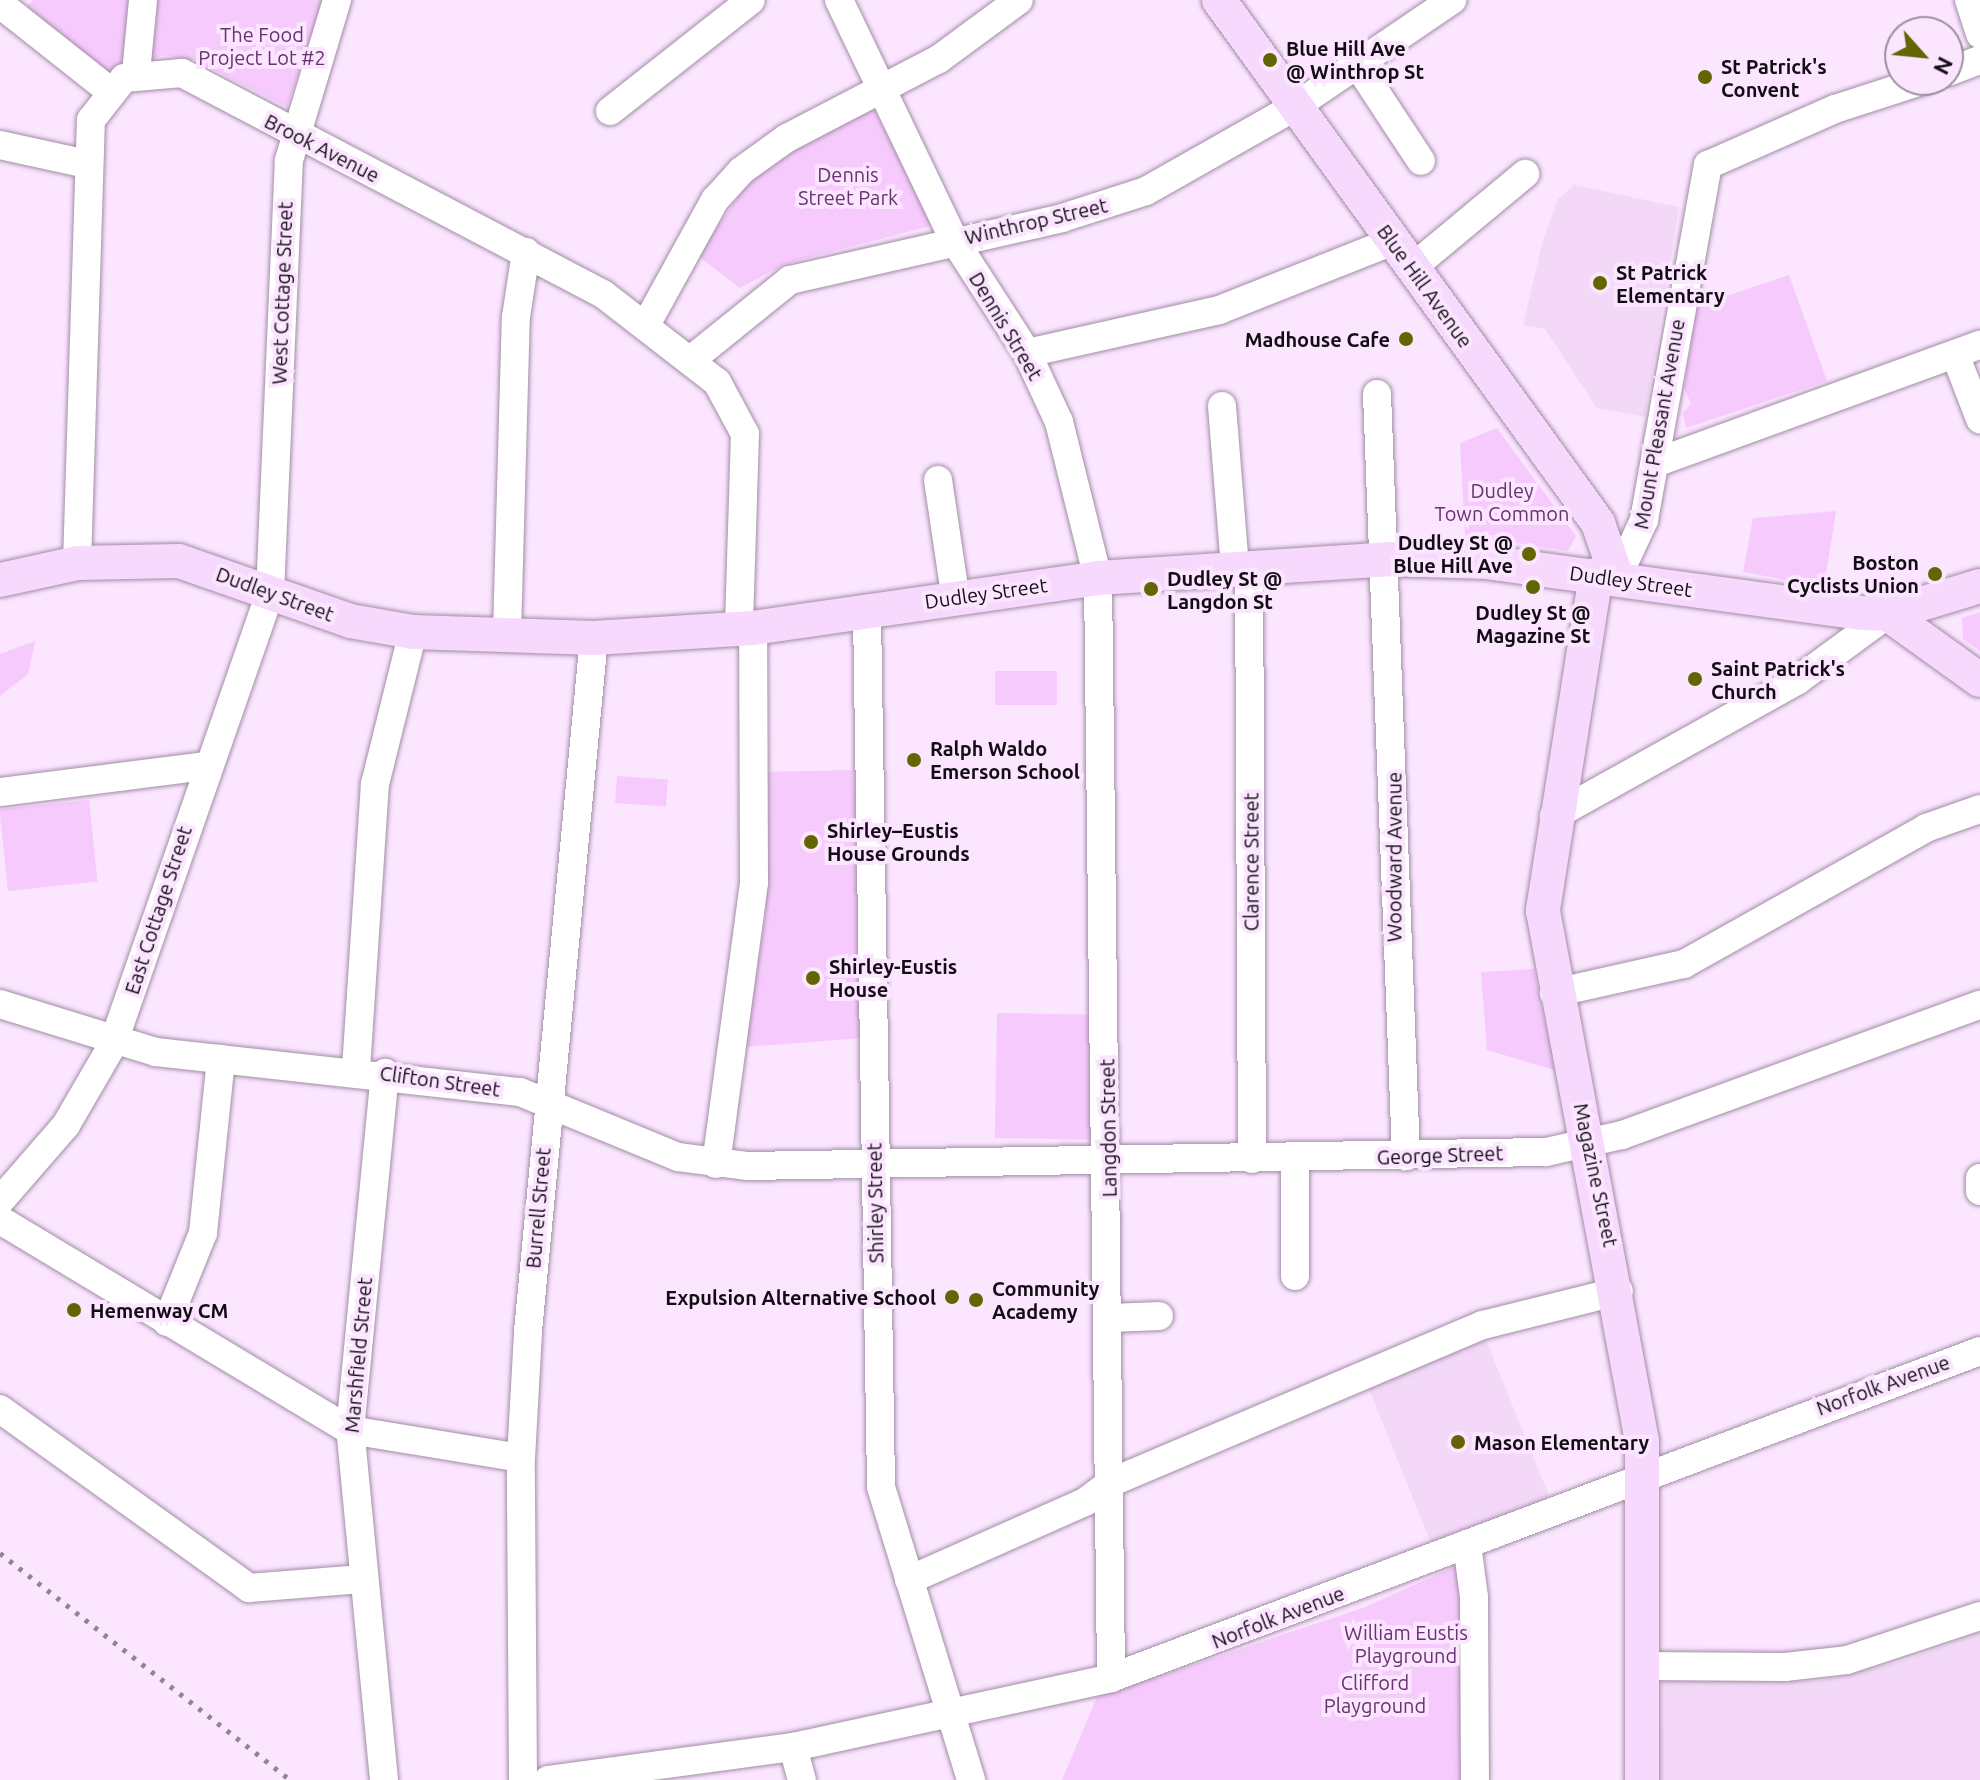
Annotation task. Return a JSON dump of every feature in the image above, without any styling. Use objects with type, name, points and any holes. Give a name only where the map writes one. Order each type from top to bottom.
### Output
[{"type":"main road","name":"Blue Hill Avenue","points":[[1219,0],[1598,523],[1606,577]]},
{"type":"main road","name":"Dudley Street","points":[[0,580],[77,563],[179,561],[350,621],[413,632],[594,638],[746,628],[867,613],[955,594],[1098,578],[1242,566],[1388,559],[1606,577],[1888,614],[1980,586]]},
{"type":"main road","name":"Magazine Street","points":[[1606,577],[1554,816],[1543,911],[1554,993],[1591,1145],[1619,1291],[1643,1476],[1642,1780]]},
{"type":"main road","points":[[1888,614],[1980,680]]},
{"type":"street","points":[[77,563],[87,164],[91,120],[109,90],[136,73],[143,0]]},
{"type":"street","name":"West Cottage Street","points":[[270,593],[283,217],[296,136],[337,0]]},
{"type":"street","points":[[610,111],[751,0]]},
{"type":"street","name":"Dennis Street","points":[[839,0],[954,240],[1027,353],[1078,477],[1098,578]]},
{"type":"street","points":[[647,323],[723,188],[787,138],[939,59],[1019,0]]},
{"type":"street","name":"Winthrop Street","points":[[692,359],[790,280],[1114,204],[1296,106],[1452,0]]},
{"type":"street","points":[[1969,0],[1980,34]]},
{"type":"street","points":[[0,4],[109,90]]},
{"type":"street","points":[[1357,64],[1421,161]]},
{"type":"street","name":"Brook Avenue","points":[[136,73],[182,73],[296,136],[526,252],[647,323],[692,359],[733,402],[745,434],[746,628],[754,882],[716,1164]]},
{"type":"street","name":"Mount Pleasant Avenue","points":[[1606,577],[1639,537],[1708,165],[1835,109],[1884,93]]},
{"type":"street","points":[[0,145],[87,164]]},
{"type":"street","points":[[1027,353],[1219,310],[1403,254],[1525,174]]},
{"type":"street","points":[[507,633],[516,317],[526,252]]},
{"type":"street","points":[[1655,463],[1967,349],[1980,419]]},
{"type":"street","name":"Woodward Avenue","points":[[1377,394],[1388,559],[1406,1156]]},
{"type":"street","name":"Clarence Street","points":[[1222,406],[1242,566],[1252,1159]]},
{"type":"street","points":[[938,480],[955,594]]},
{"type":"street","name":"Langdon Street","points":[[1098,578],[1112,1318],[1111,1678]]},
{"type":"street","name":"East Cottage Street","points":[[0,1201],[66,1125],[113,1044],[206,766],[270,593]]},
{"type":"street","name":"Shirley Street","points":[[867,613],[881,1487],[956,1717],[971,1780]]},
{"type":"street","points":[[1554,816],[1798,680],[1888,614]]},
{"type":"street","points":[[356,1069],[375,784],[413,632]]},
{"type":"street","name":"Burrell Street","points":[[523,1780],[521,1458],[547,1100],[594,638]]},
{"type":"street","points":[[0,792],[206,766]]},
{"type":"street","points":[[1554,993],[1684,964],[1926,828],[1980,809]]},
{"type":"street","name":"Clifton Street","points":[[0,1004],[113,1044],[221,1059],[356,1069],[547,1100],[678,1157],[716,1164],[875,1164]]},
{"type":"street","name":"George Street","points":[[875,1164],[1406,1156],[1591,1145],[1980,1005]]},
{"type":"street","points":[[167,1322],[203,1233],[221,1059]]},
{"type":"street","name":"Marshfield Street","points":[[384,1780],[362,1579],[350,1430],[385,1073]]},
{"type":"street","points":[[1295,1158],[1295,1276]]},
{"type":"street","points":[[0,1220],[350,1430],[521,1458]]},
{"type":"street","points":[[909,1580],[1085,1502],[1110,1483],[1483,1325],[1619,1291]]},
{"type":"street","points":[[1112,1318],[1159,1316]]},
{"type":"street","name":"Norfolk Avenue","points":[[548,1780],[595,1778],[793,1747],[956,1717],[1111,1678],[1980,1351]]},
{"type":"street","points":[[0,1409],[249,1588],[362,1579]]},
{"type":"street","points":[[1467,1544],[1474,1597],[1475,1780]]},
{"type":"street","points":[[1641,1666],[1785,1667],[1847,1660],[1980,1616]]},
{"type":"street","points":[[793,1747],[802,1780]]},
{"type":"shaded area","name":"St Patrick Elementary","points":[[1574,185],[1679,207],[1645,417],[1597,408],[1545,329],[1523,325],[1543,240],[1558,199]]},
{"type":"shaded area","name":"Mason Elementary","points":[[1486,1340],[1549,1497],[1432,1544],[1368,1388]]},
{"type":"shaded area","points":[[1980,1632],[1980,1780],[1661,1780],[1662,1678],[1818,1681],[1903,1661]]},
{"type":"green space","name":"The Food Project Lot #2","points":[[33,0],[323,0],[287,107],[197,61],[163,55],[104,75],[25,9]]},
{"type":"green space","name":"Dennis Street Park","points":[[872,106],[934,225],[785,264],[740,288],[698,256],[753,175]]},
{"type":"green space","points":[[1789,275],[1827,381],[1686,428],[1683,413],[1691,404],[1684,388],[1697,306]]},
{"type":"green space","name":"Dudley Town Common","points":[[1497,428],[1576,536],[1568,551],[1465,535],[1460,443]]},
{"type":"green space","points":[[1836,511],[1824,587],[1743,572],[1753,518]]},
{"type":"green space","points":[[1980,612],[1980,651],[1963,639],[1962,618]]},
{"type":"green space","points":[[35,641],[28,674],[0,696],[0,654]]},
{"type":"green space","points":[[995,671],[1057,671],[1057,705],[995,705]]},
{"type":"green space","name":"Shirley–Eustis House Grounds","points":[[854,770],[862,1038],[744,1047],[766,913],[765,772]]},
{"type":"green space","points":[[617,776],[668,780],[666,806],[615,803]]},
{"type":"green space","points":[[89,800],[98,882],[8,891],[0,809]]},
{"type":"green space","points":[[1534,969],[1555,1070],[1487,1050],[1481,972]]},
{"type":"green space","points":[[997,1013],[1094,1015],[1092,1140],[995,1138]]},
{"type":"green space","name":"Clifford Playground","points":[[1465,1562],[1461,1780],[1062,1780],[1097,1697],[1363,1608]]},
{"type":"railway","points":[[0,1553],[291,1780]]},
{"type":"place","name":"Blue Hill Ave @ Winthrop St","points":[[1270,60]]},
{"type":"place","name":"St Patrick's Convent","points":[[1705,77]]},
{"type":"place","name":"St Patrick Elementary","points":[[1600,283]]},
{"type":"place","name":"Madhouse Cafe","points":[[1406,339]]},
{"type":"place","name":"Dudley St @ Blue Hill Ave","points":[[1529,554]]},
{"type":"place","name":"Boston Cyclists Union","points":[[1935,574]]},
{"type":"place","name":"Dudley St @ Magazine St","points":[[1533,587]]},
{"type":"place","name":"Dudley St @ Langdon St","points":[[1151,589]]},
{"type":"place","name":"Saint Patrick's Church","points":[[1695,679]]},
{"type":"place","name":"Ralph Waldo Emerson School","points":[[914,760]]},
{"type":"place","name":"Shirley–Eustis House Grounds","points":[[811,842]]},
{"type":"place","name":"Shirley-Eustis House","points":[[813,978]]},
{"type":"place","name":"Expulsion Alternative School","points":[[952,1297]]},
{"type":"place","name":"Community Academy","points":[[976,1300]]},
{"type":"place","name":"Hemenway CM","points":[[74,1310]]},
{"type":"place","name":"Mason Elementary","points":[[1458,1442]]},
{"type":"park label","name":"William Eustis Playground","points":[[1406,1644]]}]
